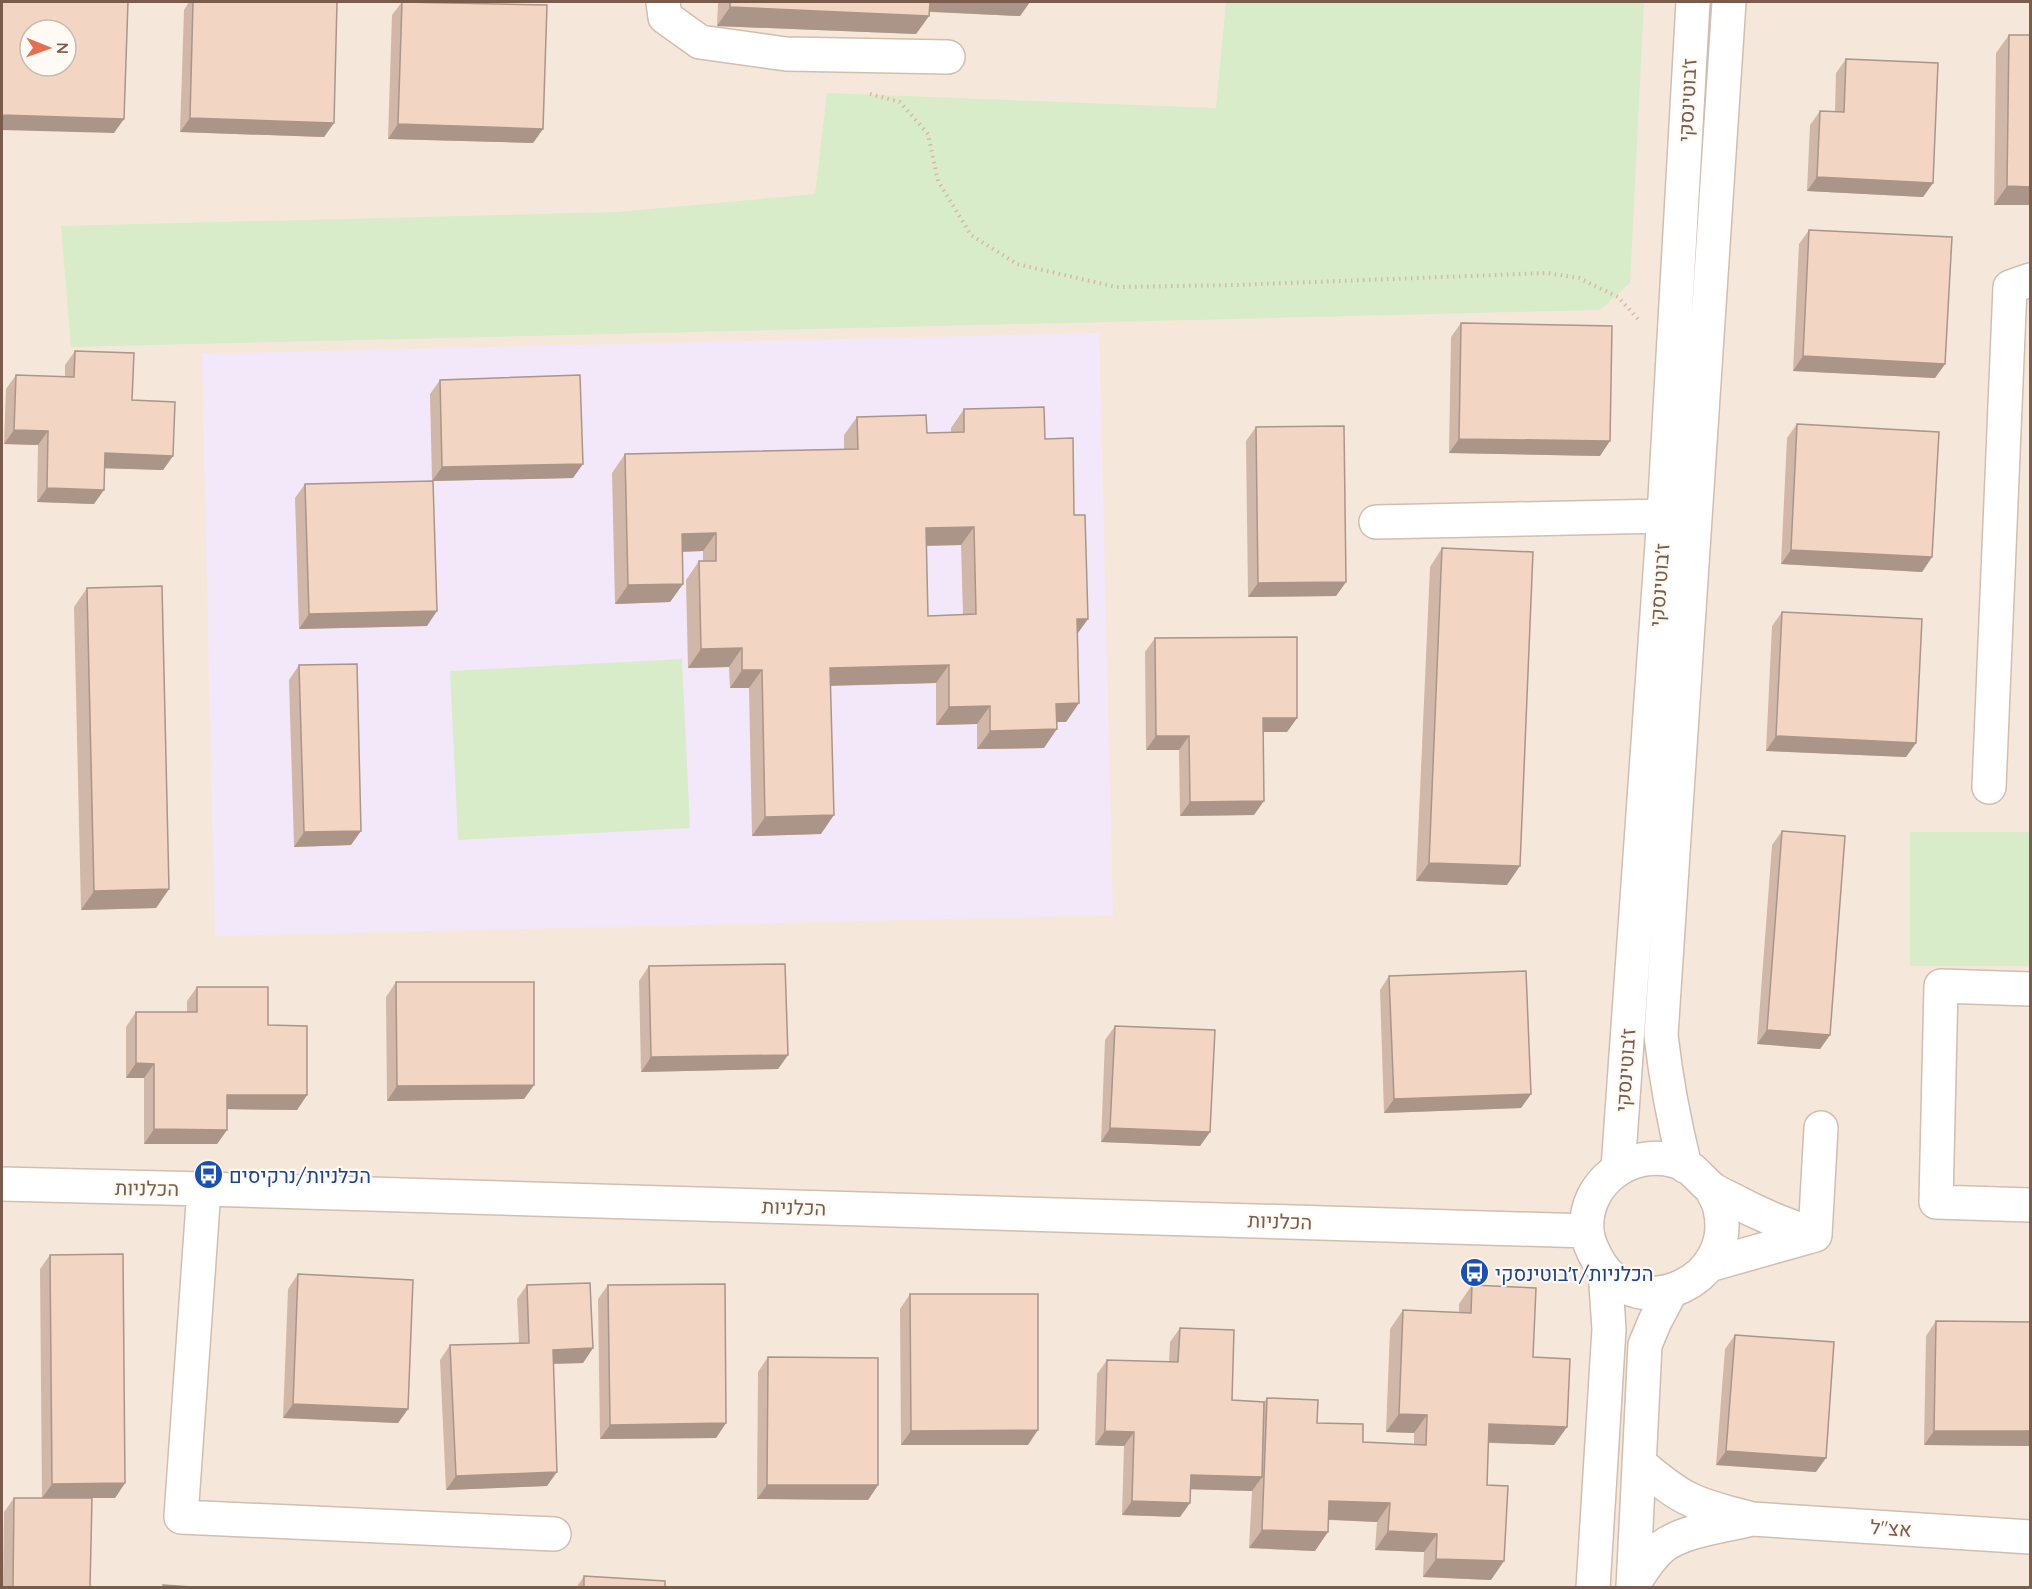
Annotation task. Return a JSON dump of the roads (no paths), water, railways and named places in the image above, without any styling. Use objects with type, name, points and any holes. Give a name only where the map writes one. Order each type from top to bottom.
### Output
[{"type":"street","points":[[663,2],[665,17],[700,42],[786,54],[948,57]]},
{"type":"street","name":"ז׳בוטינסקי","points":[[1618,1169],[1664,516],[1693,2]]},
{"type":"street","name":"ז׳בוטינסקי","points":[[1685,1166],[1665,1076],[1661,1035],[1729,2]]},
{"type":"street","points":[[1989,787],[2010,287],[2031,280]]},
{"type":"street","points":[[1376,522],[1664,516]]},
{"type":"street","points":[[2031,988],[1941,986],[1935,1202],[2031,1205]]},
{"type":"street","points":[[1815,1235],[1821,1128]]},
{"type":"street","points":[[1711,1188],[1720,1208],[1722,1231],[1717,1252],[1704,1271],[1687,1285],[1671,1291],[1644,1292],[1622,1285],[1605,1271],[1593,1252],[1587,1231],[1589,1208],[1598,1188],[1618,1169],[1633,1161],[1655,1158],[1676,1161],[1696,1172],[1711,1188],[1761,1216],[1815,1235]]},
{"type":"street","name":"הכלניות","points":[[2,1184],[1587,1231]]},
{"type":"street","points":[[204,1189],[181,1516],[554,1534]]},
{"type":"street","points":[[1709,1264],[1815,1235]]},
{"type":"street","points":[[1593,1587],[1609,1329],[1605,1271]]},
{"type":"street","points":[[1633,1586],[1645,1345],[1654,1321],[1671,1291]]},
{"type":"street","name":"אצ\"ל","points":[[1639,1463],[1673,1490],[1690,1500],[1752,1519],[2031,1537]]},
{"type":"street","name":"אצ\"ל","points":[[1633,1586],[1649,1560],[1663,1546],[1684,1535],[1752,1519]]},
{"type":"place","name":"הכלניות/נרקיסים","points":[[208,1175]]},
{"type":"place","name":"הכלניות/ז׳בוטינסקי","points":[[1474,1273]]}]
